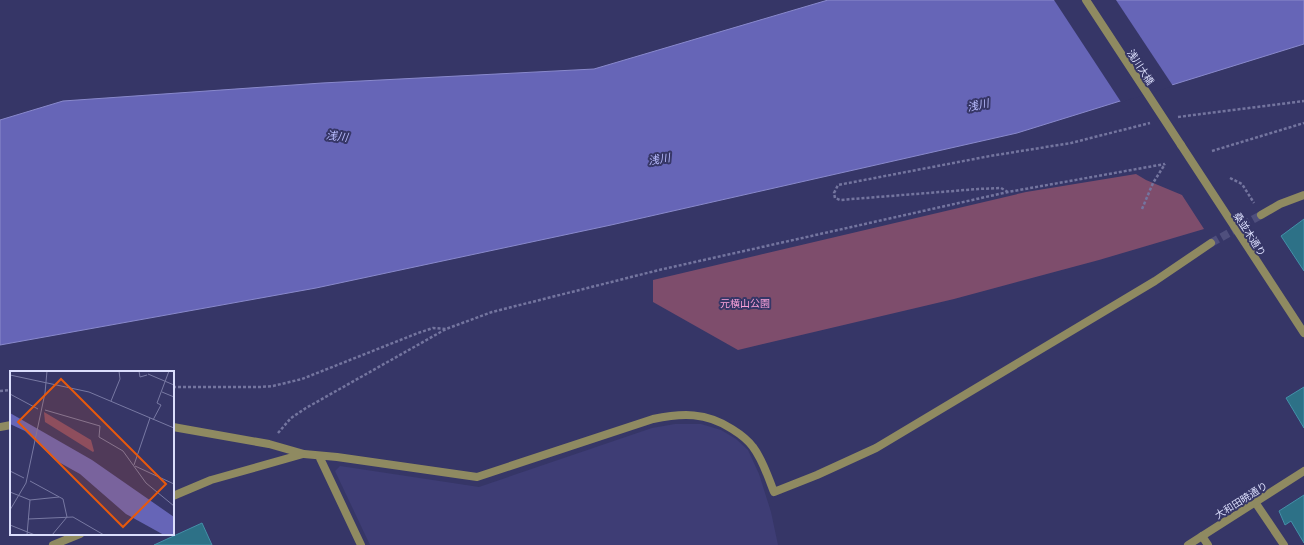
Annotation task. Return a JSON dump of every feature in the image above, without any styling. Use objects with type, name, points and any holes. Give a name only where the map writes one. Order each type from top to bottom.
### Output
[{"type":"street","name":"浅川大橋","points":[[1086,0],[1180,145]]},
{"type":"street","name":"桑並木通り","points":[[1180,145],[1304,333]]},
{"type":"street","points":[[1261,215],[1280,204],[1304,195]]},
{"type":"street","points":[[174,427],[269,444],[304,454],[477,477],[653,419],[673,415],[703,416],[726,425],[741,435],[753,447],[762,463],[774,492],[817,475],[876,448],[1155,280],[1211,243]]},
{"type":"street","points":[[0,427],[10,425]]},
{"type":"street","points":[[174,496],[211,480],[304,454]]},
{"type":"street","points":[[319,456],[361,545]]},
{"type":"street","name":"大和田暁通り","points":[[1188,545],[1304,471]]},
{"type":"street","points":[[1255,502],[1284,545]]},
{"type":"street","points":[[53,545],[78,535]]},
{"type":"street","points":[[1202,536],[1208,545]]},
{"type":"path","points":[[1171,119],[1304,101]]},
{"type":"path","points":[[1008,192],[1001,188],[978,189],[840,200],[835,198],[834,193],[838,185],[990,156],[1071,143],[1135,126],[1157,122]]},
{"type":"path","points":[[1212,151],[1304,123]]},
{"type":"path","points":[[269,444],[291,418],[306,408],[446,329],[492,312],[578,289],[834,230],[1008,192],[1165,164],[1153,183],[1142,209]]},
{"type":"path","points":[[1230,178],[1242,184],[1255,204]]},
{"type":"path","points":[[174,387],[260,386],[288,383],[302,379],[418,333],[433,328],[446,329]]},
{"type":"path","points":[[0,391],[10,390]]},
{"type":"shaded area","points":[[675,424],[701,424],[721,430],[736,439],[748,450],[759,474],[771,512],[778,545],[370,545],[335,471],[340,466],[479,487],[652,428]]},
{"type":"green space","name":"元横山公園","points":[[1136,174],[1146,180],[1182,195],[1204,229],[1099,260],[954,299],[738,350],[653,302],[653,280],[1026,192]]},
{"type":"water","name":"浅川","points":[[828,0],[1304,0],[1304,44],[1017,133],[611,225],[316,288],[0,345],[0,120],[63,101],[322,83],[594,69]]},
{"type":"pier","points":[[1054,0],[1116,0],[1173,86],[1121,102]]},
{"type":"building","points":[[1304,219],[1304,271],[1281,236]]},
{"type":"building","points":[[1304,387],[1304,428],[1286,398]]},
{"type":"building","points":[[1304,495],[1304,543],[1291,521],[1285,525],[1279,511]]},
{"type":"building","points":[[202,523],[212,545],[154,545]]},
{"type":"tunnel","points":[[1211,243],[1261,215]]}]
